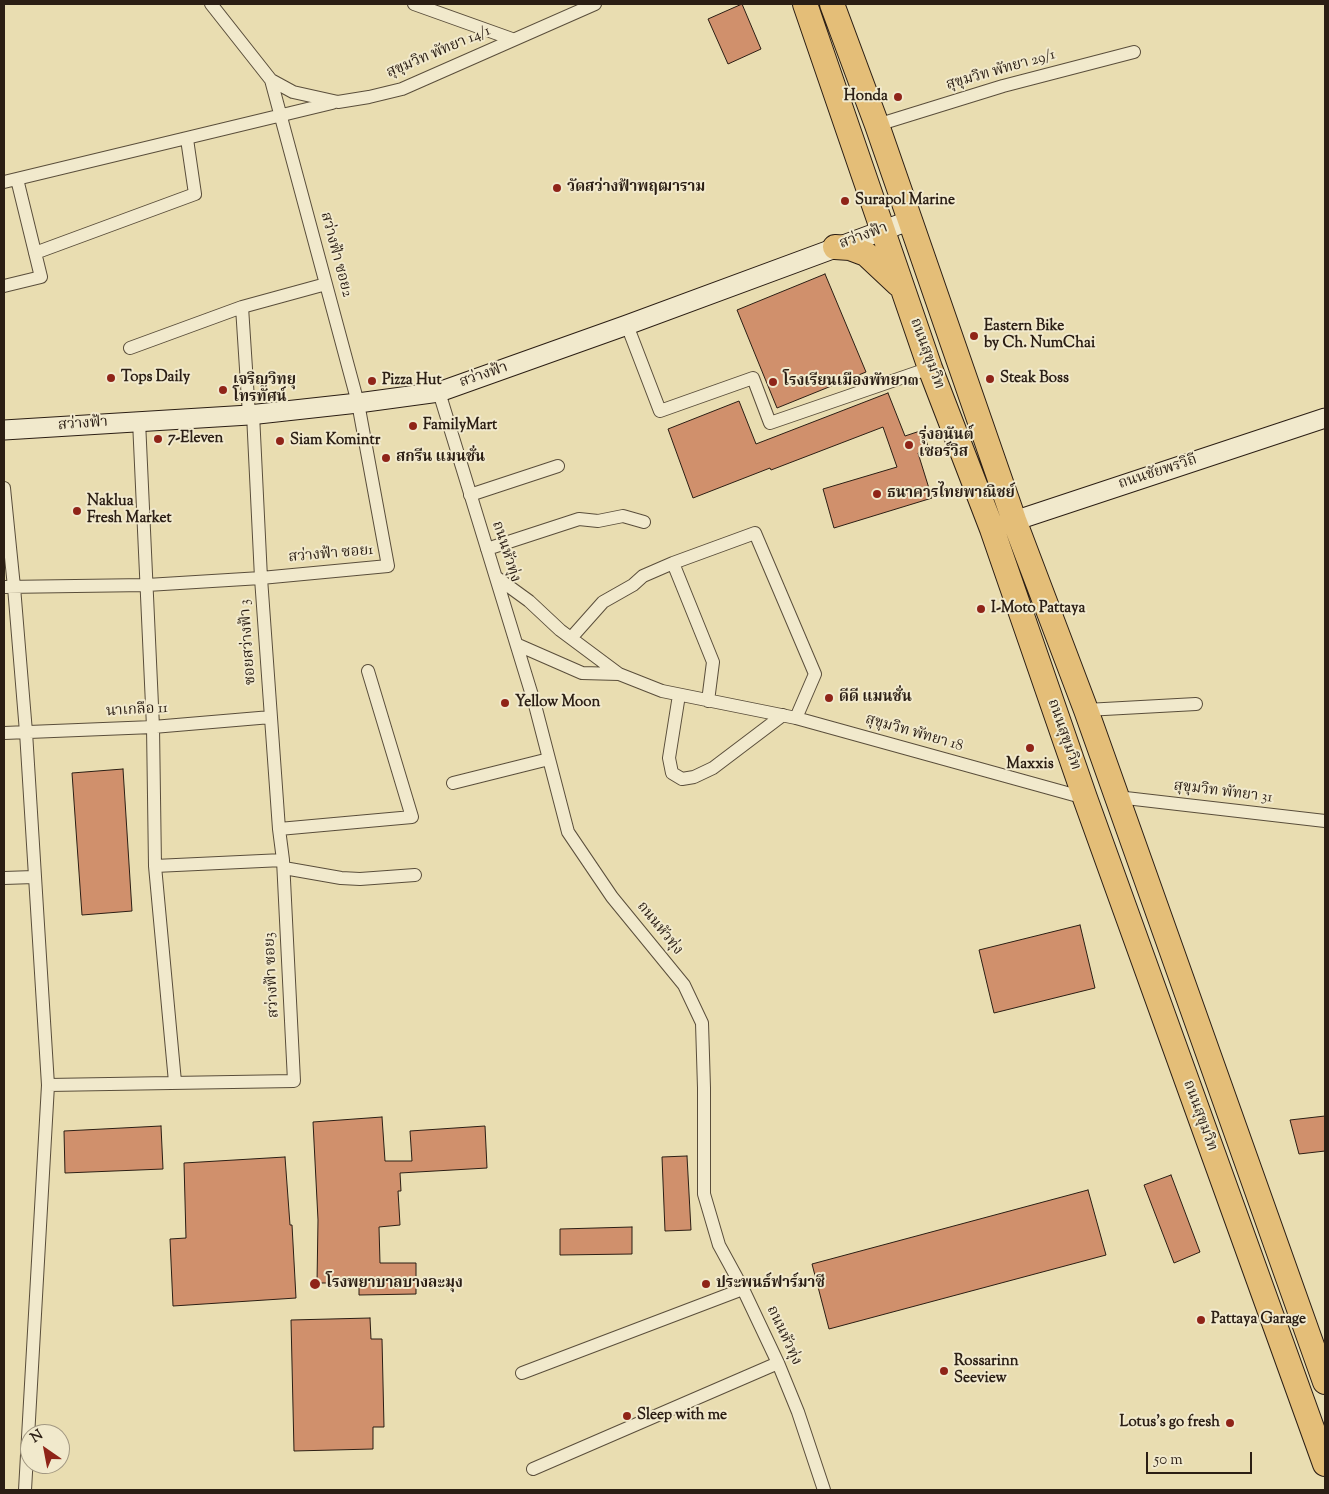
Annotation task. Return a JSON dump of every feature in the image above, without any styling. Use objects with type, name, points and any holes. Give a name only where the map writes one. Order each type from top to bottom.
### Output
[{"type":"highway","name":"ถนนสุขุมวิท","points":[[805,4],[930,368],[992,529],[1085,798],[1325,1464]]},
{"type":"highway","name":"ถนนสุขุมวิท","points":[[832,4],[911,220],[1014,520],[1086,710],[1325,1382]]},
{"type":"highway","points":[[835,247],[850,248],[866,254],[902,288]]},
{"type":"street","name":"สุขุมวิท พัทยา 14/1","points":[[211,4],[270,80],[292,92],[338,102],[402,89],[595,4]]},
{"type":"street","points":[[414,4],[512,39]]},
{"type":"street","points":[[477,26],[482,32],[484,39],[477,55]]},
{"type":"street","name":"สุขุมวิท พัทยา 29/1","points":[[877,125],[1003,86],[1134,52]]},
{"type":"street","name":"สว่างฟ้า ซอย2","points":[[270,80],[358,403]]},
{"type":"street","points":[[4,182],[338,102]]},
{"type":"street","points":[[35,253],[195,194],[187,138]]},
{"type":"street","points":[[4,286],[41,277],[17,179]]},
{"type":"street","name":"สว่างฟ้า","points":[[4,430],[251,415],[439,392],[911,220]]},
{"type":"street","points":[[130,348],[242,307],[326,284]]},
{"type":"street","name":"ซอยสว่างฟ้า 3","points":[[242,307],[279,829],[284,864]]},
{"type":"street","points":[[627,325],[660,411],[753,378],[770,423],[930,368]]},
{"type":"street","name":"ถนนหัวทุ่ง","points":[[439,392],[518,646],[568,832],[612,897],[684,985],[702,1023],[704,1194],[719,1245],[743,1289],[778,1363],[798,1412],[824,1490]]},
{"type":"street","name":"สว่างฟ้า ซอย1","points":[[261,578],[388,566],[358,403]]},
{"type":"street","name":"ถนนชัยพรวิถี","points":[[992,529],[1014,520],[1325,418]]},
{"type":"street","points":[[48,1084],[175,1082],[155,866],[147,585],[139,421]]},
{"type":"street","points":[[470,495],[558,466]]},
{"type":"street","points":[[4,488],[9,587],[26,732],[48,1084],[25,1490]]},
{"type":"street","points":[[487,549],[579,519],[598,522],[623,516],[644,522]]},
{"type":"street","points":[[571,638],[603,602],[633,585],[643,576],[755,533],[815,674],[789,717],[713,768],[694,777],[682,779],[672,773],[669,758],[678,695]]},
{"type":"street","points":[[673,563],[713,662],[708,701]]},
{"type":"street","name":"สุขุมวิท พัทยา 18","points":[[496,577],[529,601],[571,638],[619,674],[662,691],[789,717],[1085,798]]},
{"type":"street","points":[[9,587],[147,585],[261,578]]},
{"type":"street","name":"สุขุมวิท พัทยา 18","points":[[518,646],[582,673],[619,674]]},
{"type":"street","points":[[279,829],[412,817],[368,671]]},
{"type":"street","points":[[1086,710],[1196,704]]},
{"type":"street","name":"นาเกลือ 11","points":[[4,733],[152,727],[271,717]]},
{"type":"street","points":[[453,783],[549,759]]},
{"type":"street","name":"สุขุมวิท พัทยา 31","points":[[1117,797],[1325,821]]},
{"type":"street","points":[[155,866],[284,864],[341,878],[360,879],[415,875]]},
{"type":"street","name":"สว่างฟ้า ซอย3","points":[[175,1082],[294,1081],[284,864]]},
{"type":"street","points":[[4,878],[34,877]]},
{"type":"street","points":[[522,1373],[743,1289]]},
{"type":"street","points":[[534,1469],[778,1363]]},
{"type":"building","points":[[742,4],[761,49],[728,64],[708,19]]},
{"type":"building","points":[[825,274],[866,372],[777,408],[737,310]]},
{"type":"building","points":[[888,393],[905,436],[923,430],[929,450],[918,453],[932,498],[834,528],[823,489],[897,467],[883,427],[693,498],[668,429],[739,401],[756,444]]},
{"type":"building","points":[[123,769],[132,911],[82,915],[72,773]]},
{"type":"building","points":[[1080,925],[1095,988],[994,1013],[979,950]]},
{"type":"building","points":[[1325,1116],[1325,1151],[1299,1154],[1290,1120]]},
{"type":"building","points":[[382,1117],[385,1161],[412,1161],[410,1131],[485,1126],[487,1168],[400,1173],[401,1191],[398,1191],[400,1225],[379,1227],[380,1263],[416,1263],[416,1294],[359,1295],[359,1286],[352,1287],[352,1283],[317,1283],[318,1220],[313,1122]]},
{"type":"building","points":[[161,1126],[163,1169],[65,1173],[64,1131]]},
{"type":"building","points":[[687,1156],[691,1230],[665,1231],[662,1157]]},
{"type":"building","points":[[285,1157],[290,1225],[292,1225],[296,1298],[173,1306],[170,1239],[186,1238],[184,1163]]},
{"type":"building","points":[[1171,1175],[1200,1252],[1174,1263],[1144,1185]]},
{"type":"building","points":[[1088,1190],[1106,1255],[829,1329],[812,1264]]},
{"type":"building","points":[[632,1227],[632,1254],[560,1255],[560,1229]]},
{"type":"building","points":[[370,1318],[371,1339],[382,1339],[384,1427],[373,1427],[373,1449],[294,1451],[291,1320]]},
{"type":"place","name":"Honda","points":[[898,97]]},
{"type":"place","name":"วัดสว่างฟ้าพฤฒาราม","points":[[557,188]]},
{"type":"place","name":"Surapol Marine","points":[[845,201]]},
{"type":"place","name":"Eastern Bike by Ch. NumChai","points":[[974,336]]},
{"type":"place","name":"Tops Daily","points":[[111,378]]},
{"type":"place","name":"Steak Boss","points":[[990,379]]},
{"type":"place","name":"Pizza Hut","points":[[372,381]]},
{"type":"place","name":"โรงเรียนเมืองพัทยา๓","points":[[773,382]]},
{"type":"place","name":"เจริญวิทยุ โทรทัศน์","points":[[223,390]]},
{"type":"place","name":"FamilyMart","points":[[413,426]]},
{"type":"place","name":"7-Eleven","points":[[158,439]]},
{"type":"place","name":"Siam Komintr","points":[[280,441]]},
{"type":"place","name":"รุ่งอนันต์ เซอร์วิส","points":[[909,445]]},
{"type":"place","name":"สกรีน แมนชั่น","points":[[386,458]]},
{"type":"place","name":"ธนาคารไทยพาณิชย์","points":[[877,494]]},
{"type":"place","name":"Naklua Fresh Market","points":[[77,511]]},
{"type":"place","name":"I-Moto Pattaya","points":[[981,609]]},
{"type":"place","name":"ดีดี แมนชั่น","points":[[829,698]]},
{"type":"place","name":"Yellow Moon","points":[[505,703]]},
{"type":"place","name":"Maxxis","points":[[1030,748]]},
{"type":"place","name":"โรงพยาบาลบางละมุง","points":[[315,1284]]},
{"type":"place","name":"ประพนธ์ฟาร์มาซี","points":[[706,1284]]},
{"type":"place","name":"Pattaya Garage","points":[[1201,1320]]},
{"type":"place","name":"Rossarinn Seeview","points":[[944,1371]]},
{"type":"place","name":"Sleep with me","points":[[627,1416]]},
{"type":"place","name":"Lotus's go fresh","points":[[1230,1423]]}]
